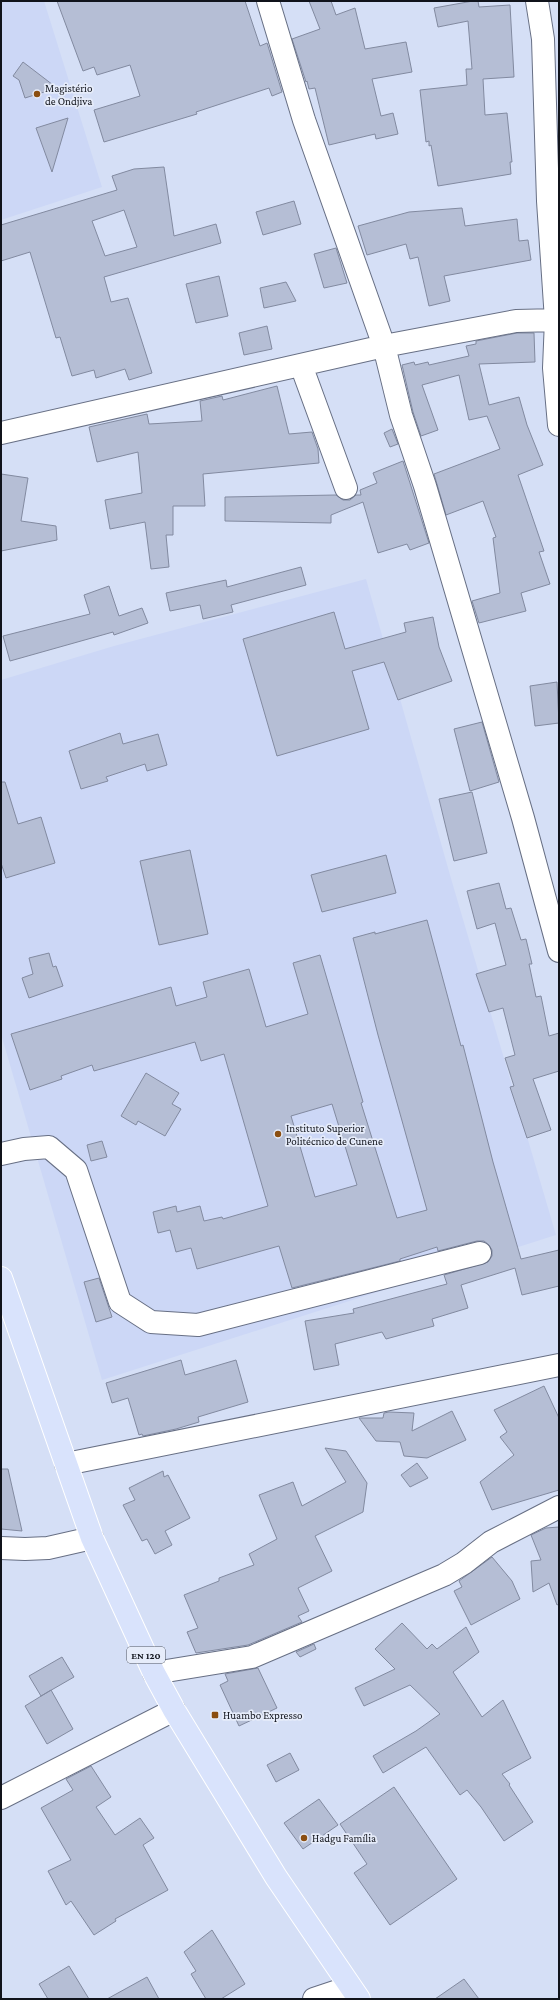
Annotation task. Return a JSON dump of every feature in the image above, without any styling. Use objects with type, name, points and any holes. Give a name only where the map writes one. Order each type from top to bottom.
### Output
[{"type":"main road","name":"EN 120","points":[[1,1278],[92,1538],[154,1672],[174,1710],[276,1877],[354,1993]]},
{"type":"street","points":[[268,1],[304,120],[384,346],[401,415],[425,486],[524,818],[559,951]]},
{"type":"street","points":[[537,1],[543,39],[548,201],[557,320],[554,368],[559,425]]},
{"type":"street","points":[[1,433],[384,346],[516,321],[557,320]]},
{"type":"street","points":[[301,365],[346,488]]},
{"type":"street","points":[[1,1154],[24,1149],[50,1147],[76,1170],[120,1302],[151,1322],[198,1325],[480,1253]]},
{"type":"street","points":[[66,1464],[559,1365]]},
{"type":"street","points":[[154,1672],[252,1657],[286,1644],[444,1575],[464,1563],[491,1542],[559,1507]]},
{"type":"street","points":[[1,1548],[48,1548],[92,1538]]},
{"type":"street","points":[[1,1798],[174,1710]]},
{"type":"street","points":[[314,1999],[354,1993]]},
{"type":"shaded area","name":"Magistério de Ondjiva","points":[[1,1],[44,1],[102,187],[1,220]]},
{"type":"shaded area","points":[[366,579],[452,882],[556,1235],[102,1380],[1,1034],[1,680],[114,646]]},
{"type":"building","points":[[57,1],[245,1],[260,46],[267,43],[282,92],[272,96],[269,88],[196,112],[197,114],[104,142],[94,110],[140,96],[130,65],[97,75],[94,67],[83,71]]},
{"type":"building","points":[[309,1],[331,1],[336,15],[355,8],[365,49],[406,42],[412,72],[372,79],[381,116],[393,113],[398,134],[376,139],[375,134],[329,145],[315,88],[309,89],[292,39],[320,29]]},
{"type":"building","points":[[478,1],[479,7],[510,5],[514,77],[483,79],[485,115],[507,113],[512,162],[510,162],[511,174],[438,186],[431,145],[429,146],[429,141],[426,142],[420,90],[467,85],[466,69],[472,69],[468,21],[438,27],[434,8]]},
{"type":"building","points":[[23,62],[57,88],[25,98],[19,80],[13,76]]},
{"type":"building","points":[[68,118],[52,172],[36,128]]},
{"type":"building","points":[[164,167],[174,236],[216,224],[221,243],[104,277],[111,302],[128,298],[152,373],[129,380],[125,369],[96,378],[94,370],[72,376],[60,337],[56,338],[30,252],[1,261],[1,225],[117,190],[112,176],[134,169]],"holes":[[[124,210],[137,247],[105,256],[92,221]]]},
{"type":"building","points":[[294,201],[301,224],[263,235],[256,212]]},
{"type":"building","points":[[462,208],[465,226],[517,219],[519,241],[528,240],[531,260],[444,276],[450,301],[429,306],[418,257],[410,259],[406,244],[367,255],[358,226],[409,212]]},
{"type":"building","points":[[336,248],[347,283],[324,288],[314,254]]},
{"type":"building","points":[[219,276],[228,316],[196,323],[186,284]]},
{"type":"building","points":[[286,282],[296,301],[264,308],[260,288]]},
{"type":"building","points":[[267,326],[272,349],[244,355],[239,333]]},
{"type":"building","points":[[517,333],[534,333],[535,362],[479,364],[489,405],[519,397],[527,425],[543,465],[518,475],[544,551],[539,552],[550,584],[521,593],[526,611],[479,623],[472,601],[500,593],[493,538],[496,537],[483,501],[446,515],[434,474],[500,449],[487,416],[469,420],[459,375],[422,385],[438,430],[421,436],[413,412],[402,365],[414,362],[415,365],[428,362],[429,365],[469,356],[466,346],[476,344],[476,341]]},
{"type":"building","points":[[277,386],[289,434],[312,432],[318,449],[319,463],[203,474],[205,506],[173,506],[173,535],[166,535],[169,567],[151,569],[145,522],[110,529],[105,500],[142,493],[138,452],[97,462],[89,427],[147,414],[149,424],[202,421],[200,401],[222,396],[223,400]]},
{"type":"building","points":[[392,429],[398,444],[390,447],[384,433]]},
{"type":"building","points":[[403,461],[429,543],[410,550],[407,544],[378,553],[363,502],[331,515],[331,523],[225,521],[225,497],[336,495],[343,500],[350,500],[356,495],[361,495],[360,490],[377,483],[373,473]]},
{"type":"building","points":[[1,474],[28,478],[21,521],[56,526],[57,540],[1,551]]},
{"type":"building","points":[[301,567],[306,585],[231,605],[233,612],[203,619],[200,605],[170,611],[166,593],[226,580],[227,587]]},
{"type":"building","points":[[109,586],[119,616],[142,608],[148,623],[114,635],[113,632],[10,661],[3,636],[90,614],[84,595]]},
{"type":"building","points":[[334,612],[345,649],[406,632],[404,623],[433,617],[439,647],[452,681],[398,700],[384,662],[352,671],[369,729],[277,756],[243,639]]},
{"type":"building","points":[[557,682],[559,723],[535,726],[530,686]]},
{"type":"building","points":[[482,722],[499,782],[470,791],[454,729]]},
{"type":"building","points":[[120,733],[123,744],[158,734],[167,765],[147,771],[145,764],[106,777],[108,781],[81,789],[69,751]]},
{"type":"building","points":[[1,782],[5,782],[18,824],[41,817],[55,863],[6,878],[1,863]]},
{"type":"building","points":[[472,792],[487,853],[454,861],[439,799]]},
{"type":"building","points":[[190,850],[208,934],[159,945],[140,861]]},
{"type":"building","points":[[386,855],[396,893],[322,912],[311,875]]},
{"type":"building","points":[[499,883],[506,909],[511,908],[521,940],[526,939],[532,964],[529,964],[536,997],[541,996],[549,1036],[559,1033],[559,1071],[533,1079],[551,1130],[527,1138],[510,1087],[514,1086],[505,1058],[515,1055],[503,1008],[489,1012],[476,974],[506,965],[495,923],[477,929],[467,891]]},
{"type":"building","points":[[427,920],[461,1046],[463,1045],[493,1162],[521,1259],[559,1250],[559,1286],[522,1295],[515,1268],[461,1285],[468,1308],[432,1319],[434,1326],[386,1339],[382,1332],[335,1344],[339,1365],[314,1370],[305,1321],[354,1313],[353,1309],[447,1284],[444,1275],[488,1262],[492,1256],[492,1250],[489,1245],[484,1241],[477,1241],[438,1251],[437,1247],[400,1259],[400,1261],[292,1288],[279,1246],[197,1269],[191,1248],[176,1252],[170,1230],[158,1233],[153,1212],[176,1206],[177,1212],[200,1206],[204,1221],[222,1217],[223,1219],[268,1206],[224,1054],[201,1061],[195,1042],[94,1071],[92,1065],[61,1076],[62,1079],[30,1090],[11,1034],[171,987],[176,1006],[207,997],[203,982],[249,969],[266,1027],[308,1014],[293,963],[320,955],[363,1102],[361,1103],[397,1218],[427,1210],[378,1035],[353,938],[375,932],[375,934]],"holes":[[[332,1104],[357,1185],[315,1197],[291,1116]]]},
{"type":"building","points":[[49,953],[53,967],[56,966],[63,986],[29,998],[22,978],[33,974],[29,958]]},
{"type":"building","points":[[146,1073],[179,1093],[172,1104],[181,1109],[165,1136],[138,1121],[136,1125],[121,1116]]},
{"type":"building","points":[[102,1141],[107,1157],[91,1161],[87,1145]]},
{"type":"building","points":[[99,1278],[112,1317],[96,1322],[84,1282]]},
{"type":"building","points":[[181,1360],[185,1375],[236,1360],[248,1402],[198,1417],[199,1422],[176,1429],[143,1436],[142,1434],[139,1435],[128,1398],[112,1403],[106,1383]]},
{"type":"building","points":[[544,1386],[559,1418],[559,1490],[492,1510],[480,1482],[514,1455],[500,1437],[507,1432],[494,1410]]},
{"type":"building","points":[[452,1411],[466,1440],[427,1458],[404,1456],[400,1442],[376,1441],[359,1418],[383,1418],[384,1413],[389,1412],[414,1413],[412,1431]]},
{"type":"building","points":[[325,1448],[346,1451],[367,1483],[363,1512],[315,1536],[332,1571],[298,1588],[309,1611],[298,1616],[302,1622],[248,1645],[196,1653],[187,1632],[198,1628],[184,1595],[219,1581],[219,1578],[254,1565],[249,1554],[277,1539],[259,1495],[293,1482],[302,1506],[346,1482]]},
{"type":"building","points":[[417,1463],[428,1478],[410,1487],[401,1475]]},
{"type":"building","points":[[1,1469],[8,1469],[22,1531],[1,1529]]},
{"type":"building","points":[[163,1471],[164,1477],[168,1475],[190,1518],[165,1531],[172,1545],[155,1554],[147,1539],[142,1541],[123,1505],[135,1500],[129,1488]]},
{"type":"building","points":[[559,1527],[559,1604],[557,1605],[549,1583],[533,1592],[531,1561],[541,1560],[531,1535],[546,1528]]},
{"type":"building","points":[[492,1557],[512,1581],[520,1599],[471,1625],[454,1591],[462,1587],[459,1581]]},
{"type":"building","points":[[402,1623],[427,1649],[432,1644],[437,1649],[466,1627],[479,1652],[453,1672],[482,1717],[503,1700],[531,1758],[502,1774],[510,1784],[509,1785],[533,1822],[504,1841],[481,1807],[467,1790],[460,1795],[426,1747],[383,1773],[373,1756],[416,1731],[440,1714],[410,1685],[364,1706],[355,1688],[395,1669],[375,1649]]},
{"type":"building","points":[[314,1644],[316,1649],[300,1657],[296,1652]]},
{"type":"building","points":[[62,1657],[74,1677],[41,1696],[29,1676]]},
{"type":"building","points":[[258,1668],[277,1708],[239,1726],[220,1685],[228,1681],[225,1674]]},
{"type":"building","points":[[51,1690],[73,1729],[47,1744],[25,1706]]},
{"type":"building","points":[[290,1753],[299,1770],[276,1782],[267,1765]]},
{"type":"building","points":[[91,1766],[111,1797],[96,1807],[115,1835],[140,1818],[154,1838],[143,1845],[168,1890],[115,1919],[116,1921],[94,1935],[71,1901],[66,1905],[48,1871],[71,1860],[41,1808],[73,1790],[66,1779]]},
{"type":"building","points":[[394,1787],[457,1879],[390,1925],[354,1873],[367,1864],[340,1824]]},
{"type":"building","points":[[319,1799],[338,1825],[303,1849],[284,1823]]},
{"type":"building","points":[[212,1930],[245,1984],[221,1999],[206,1999],[191,1974],[196,1971],[184,1952]]},
{"type":"building","points":[[69,1966],[89,1999],[48,1999],[39,1984]]},
{"type":"building","points":[[147,1977],[159,1999],[107,1999]]},
{"type":"building","points":[[464,1979],[479,1999],[435,1999]]},
{"type":"place","name":"Magistério de Ondjiva","points":[[37,94]]},
{"type":"place","name":"Instituto Superior Politécnico de Cunene","points":[[278,1134]]},
{"type":"place","name":"Huambo Expresso","points":[[215,1715]]},
{"type":"place","name":"Hadgu Família","points":[[304,1838]]}]
